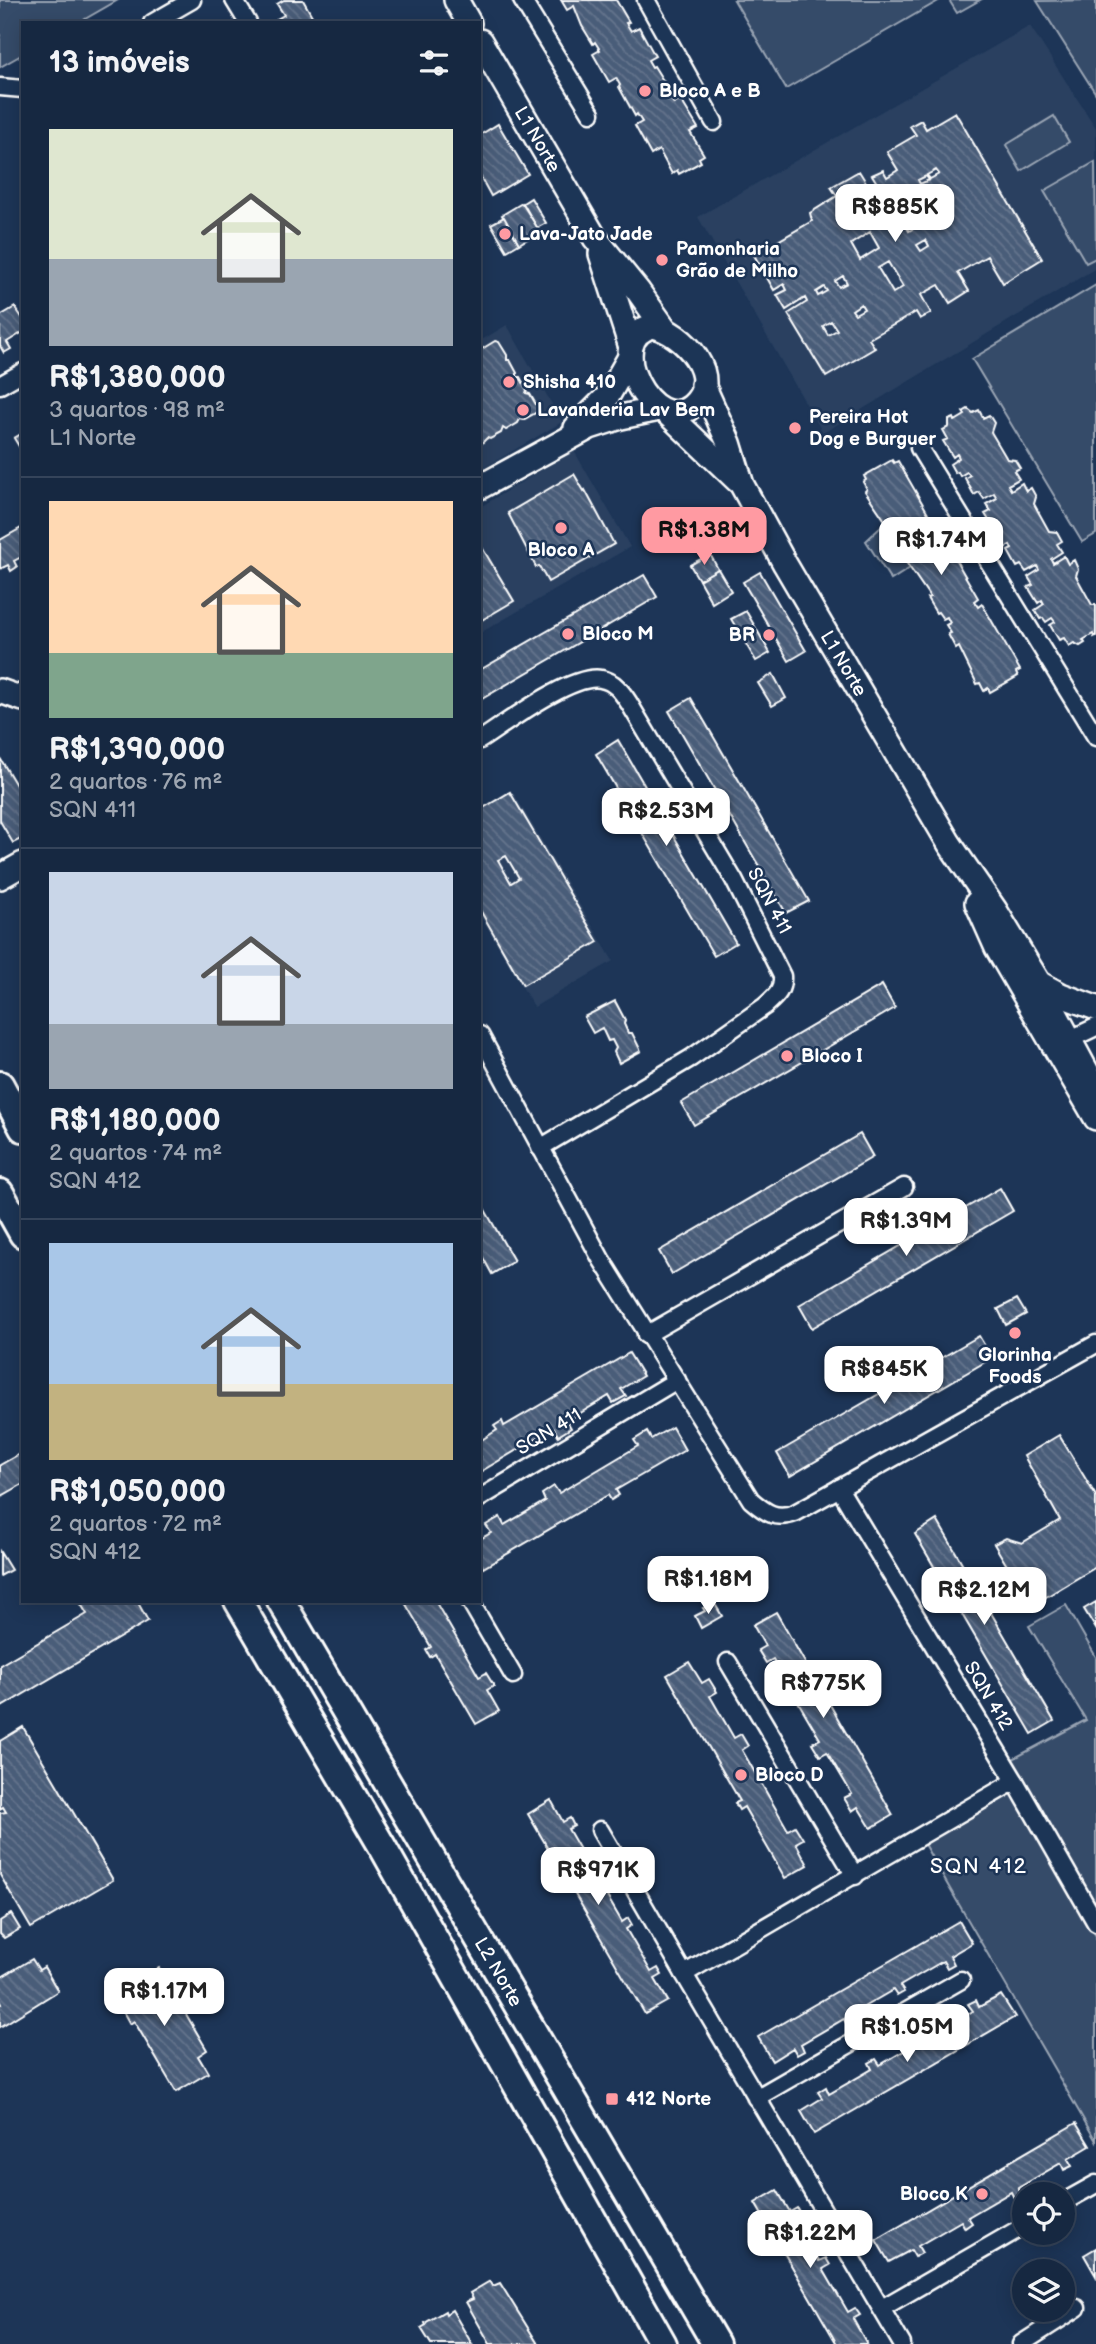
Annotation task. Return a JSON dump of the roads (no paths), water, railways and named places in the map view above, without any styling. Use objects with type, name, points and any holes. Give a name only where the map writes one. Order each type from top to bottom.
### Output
[{"type":"main road","points":[[0,1085],[21,1124]]},
{"type":"main road","points":[[0,1193],[21,1230]]},
{"type":"main road","name":"L2 Norte","points":[[239,1603],[382,1846],[663,2344]]},
{"type":"main road","name":"L2 Norte","points":[[282,1603],[716,2344]]},
{"type":"main road","points":[[284,1679],[291,1672],[307,1670],[322,1673]]},
{"type":"street","points":[[155,21],[192,0]]},
{"type":"street","points":[[234,0],[246,21]]},
{"type":"street","points":[[456,0],[468,21]]},
{"type":"street","points":[[522,0],[591,113]]},
{"type":"street","points":[[646,0],[714,122]]},
{"type":"street","name":"L1 Norte","points":[[481,43],[594,238],[618,301],[630,351]]},
{"type":"street","points":[[0,87],[21,89]]},
{"type":"street","name":"L1 Norte","points":[[594,238],[665,329]]},
{"type":"street","points":[[481,486],[563,440],[603,422],[663,411],[678,413],[691,408],[700,397],[703,385],[701,368],[696,357],[688,346],[665,329],[653,326],[642,328],[607,397],[563,440]]},
{"type":"street","points":[[630,351],[642,391],[663,411]]},
{"type":"street","points":[[0,385],[21,373]]},
{"type":"street","name":"L1 Norte","points":[[703,385],[729,443],[742,485],[785,564],[949,843],[995,910],[1039,983],[1062,1043],[1096,1118]]},
{"type":"street","name":"L1 Norte","points":[[663,411],[742,485]]},
{"type":"street","points":[[919,448],[1096,737]]},
{"type":"street","name":"SQN 411","points":[[481,739],[566,686],[586,679],[600,678],[610,682],[629,703],[734,880],[782,976],[783,986],[776,996],[691,1058],[540,1148]]},
{"type":"street","name":"L1 Norte","points":[[949,843],[997,948],[1096,1089]]},
{"type":"street","points":[[0,877],[21,864]]},
{"type":"street","points":[[1039,983],[1061,995],[1096,1008]]},
{"type":"street","points":[[1062,1043],[1096,1027]]},
{"type":"street","points":[[481,1037],[571,1208],[646,1335],[751,1500],[776,1517],[786,1516],[839,1488],[1096,1344]]},
{"type":"street","points":[[646,1335],[904,1187]]},
{"type":"street","name":"SQN 411","points":[[481,1497],[677,1380]]},
{"type":"street","name":"SQN 412","points":[[839,1488],[1096,1923]]},
{"type":"street","points":[[471,1603],[513,1675]]},
{"type":"street","points":[[728,1662],[855,1876]]},
{"type":"street","points":[[684,1974],[1015,1782]]},
{"type":"street","points":[[600,1830],[902,2344]]},
{"type":"street","points":[[756,2098],[961,1980]]},
{"type":"street","points":[[1075,2196],[1096,2184]]},
{"type":"street","points":[[881,2308],[1012,2233]]},
{"type":"street","points":[[1021,2344],[1077,2308]]},
{"type":"place","name":"Bloco A e B","points":[[645,91]]},
{"type":"place","name":"Lava-Jato Jade","points":[[505,234]]},
{"type":"place","name":"Pamonharia Grão de Milho","points":[[662,260]]},
{"type":"place","name":"Shisha 410","points":[[509,382]]},
{"type":"place","name":"Lavanderia Lav Bem","points":[[523,410]]},
{"type":"place","name":"Pereira Hot Dog e Burguer","points":[[795,428]]},
{"type":"place","name":"Bloco A","points":[[561,528]]},
{"type":"place","name":"Bloco M","points":[[568,634]]},
{"type":"place","name":"BR","points":[[769,635]]},
{"type":"place","name":"Bloco I","points":[[787,1056]]},
{"type":"place","name":"Glorinha Foods","points":[[1015,1333]]},
{"type":"place","name":"Bloco D","points":[[741,1775]]},
{"type":"place","name":"412 Norte","points":[[612,2099]]},
{"type":"place","name":"Bloco K","points":[[982,2194]]},
{"type":"district","name":"SQN 412","points":[[979,1866]]}]
